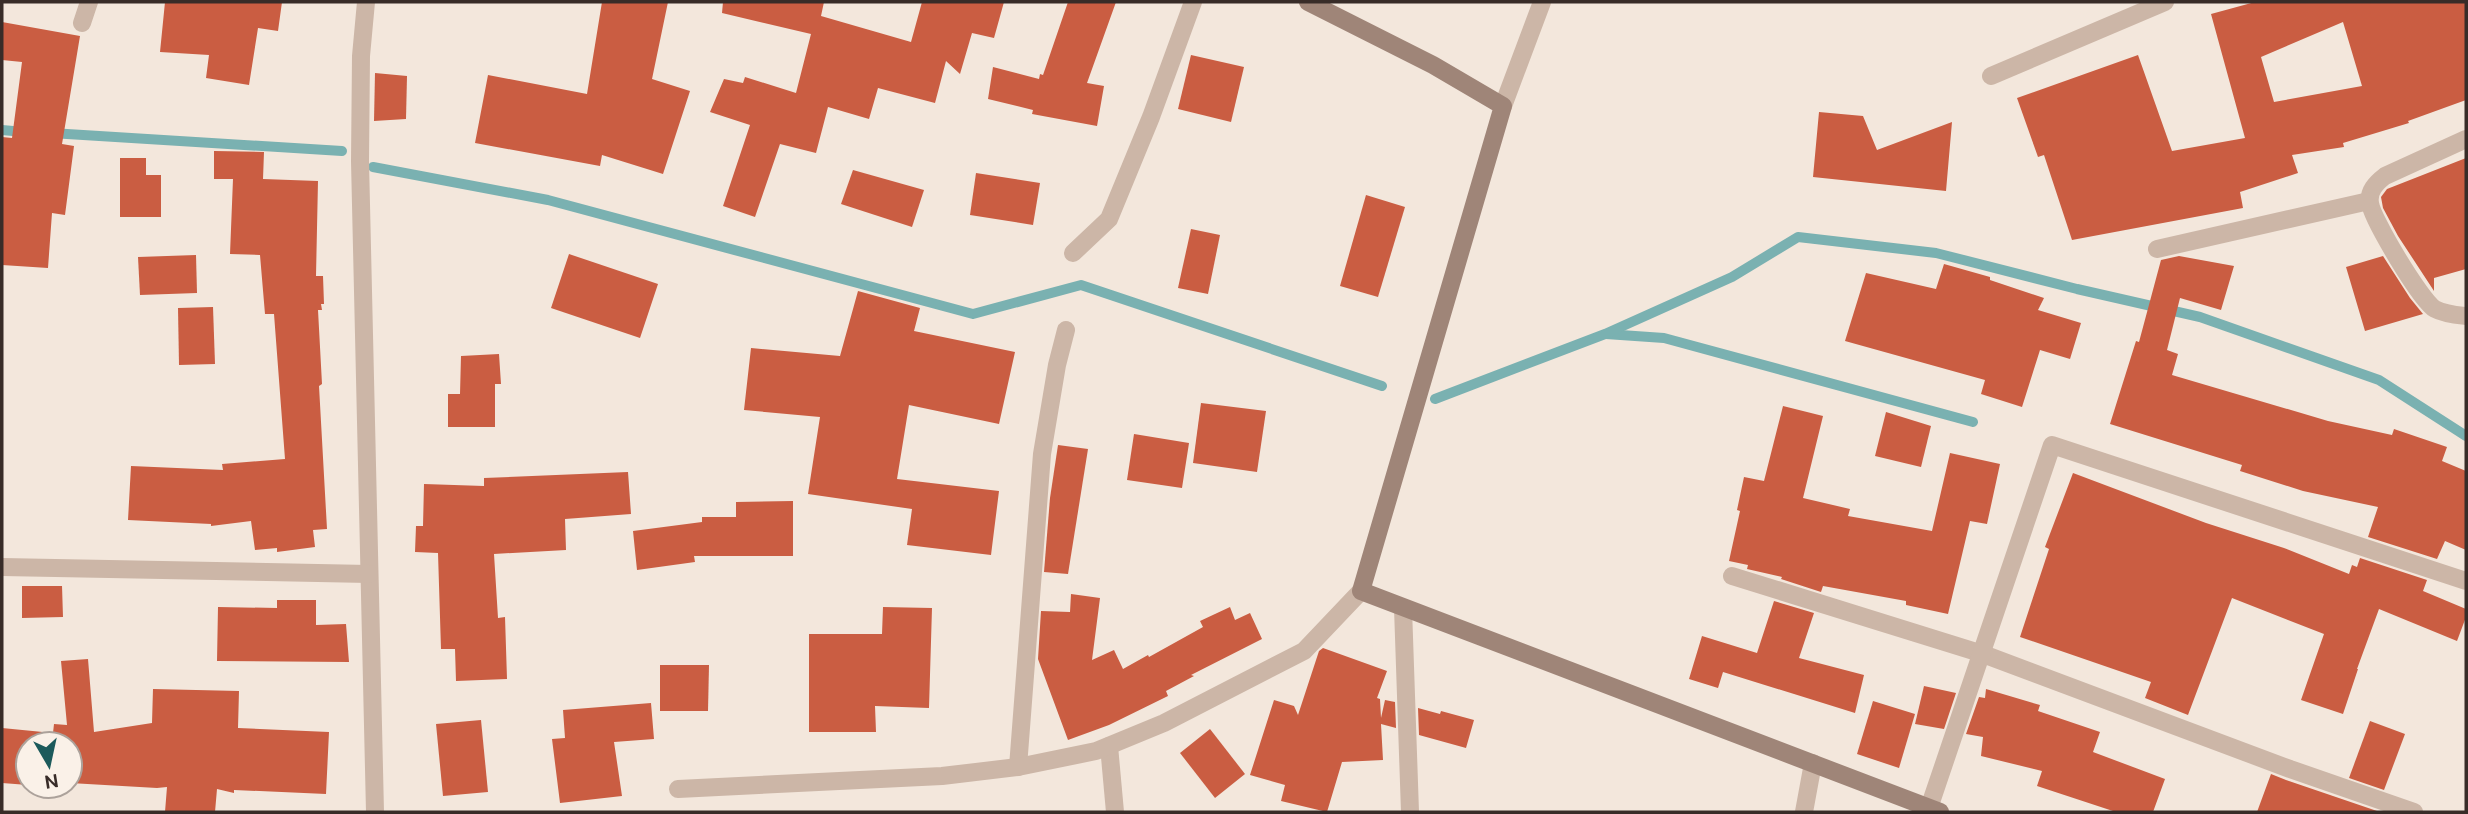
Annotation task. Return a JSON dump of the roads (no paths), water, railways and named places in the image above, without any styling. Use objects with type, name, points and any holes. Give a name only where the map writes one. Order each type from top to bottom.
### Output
[{"type":"street","points":[[82,23],[89,2]]},
{"type":"street","points":[[366,2],[361,56],[359,161],[375,812]]},
{"type":"street","points":[[1073,253],[1108,219],[1151,117],[1194,2]]},
{"type":"street","points":[[1308,2],[1433,65],[1503,106]]},
{"type":"street","points":[[678,789],[942,776],[1018,767],[1096,751],[1164,723],[1304,651],[1361,591],[1503,106],[1542,2]]},
{"type":"street","points":[[1991,76],[2165,2]]},
{"type":"street","points":[[2466,139],[2385,176],[2374,185],[2369,201],[2376,220],[2418,290],[2433,308],[2466,316]]},
{"type":"street","points":[[2157,249],[2369,201]]},
{"type":"street","points":[[1018,767],[1042,454],[1057,365],[1066,330]]},
{"type":"street","points":[[1361,591],[1935,810],[2052,445],[2466,581]]},
{"type":"street","points":[[2,566],[369,573]]},
{"type":"street","points":[[1732,576],[1983,654],[2290,769],[2414,812]]},
{"type":"street","points":[[1403,608],[1410,812]]},
{"type":"street","points":[[1109,746],[1115,812]]},
{"type":"street","points":[[1804,812],[1813,763]]},
{"type":"waterway","points":[[2,130],[24,132]]},
{"type":"waterway","points":[[51,133],[342,151]]},
{"type":"waterway","points":[[373,167],[548,200],[973,314],[1081,285],[1382,386]]},
{"type":"waterway","points":[[1435,399],[1605,334],[1732,277],[1798,237],[1936,253],[2200,317],[2379,380],[2466,436]]},
{"type":"waterway","points":[[1606,334],[1664,338],[1973,422]]}]
